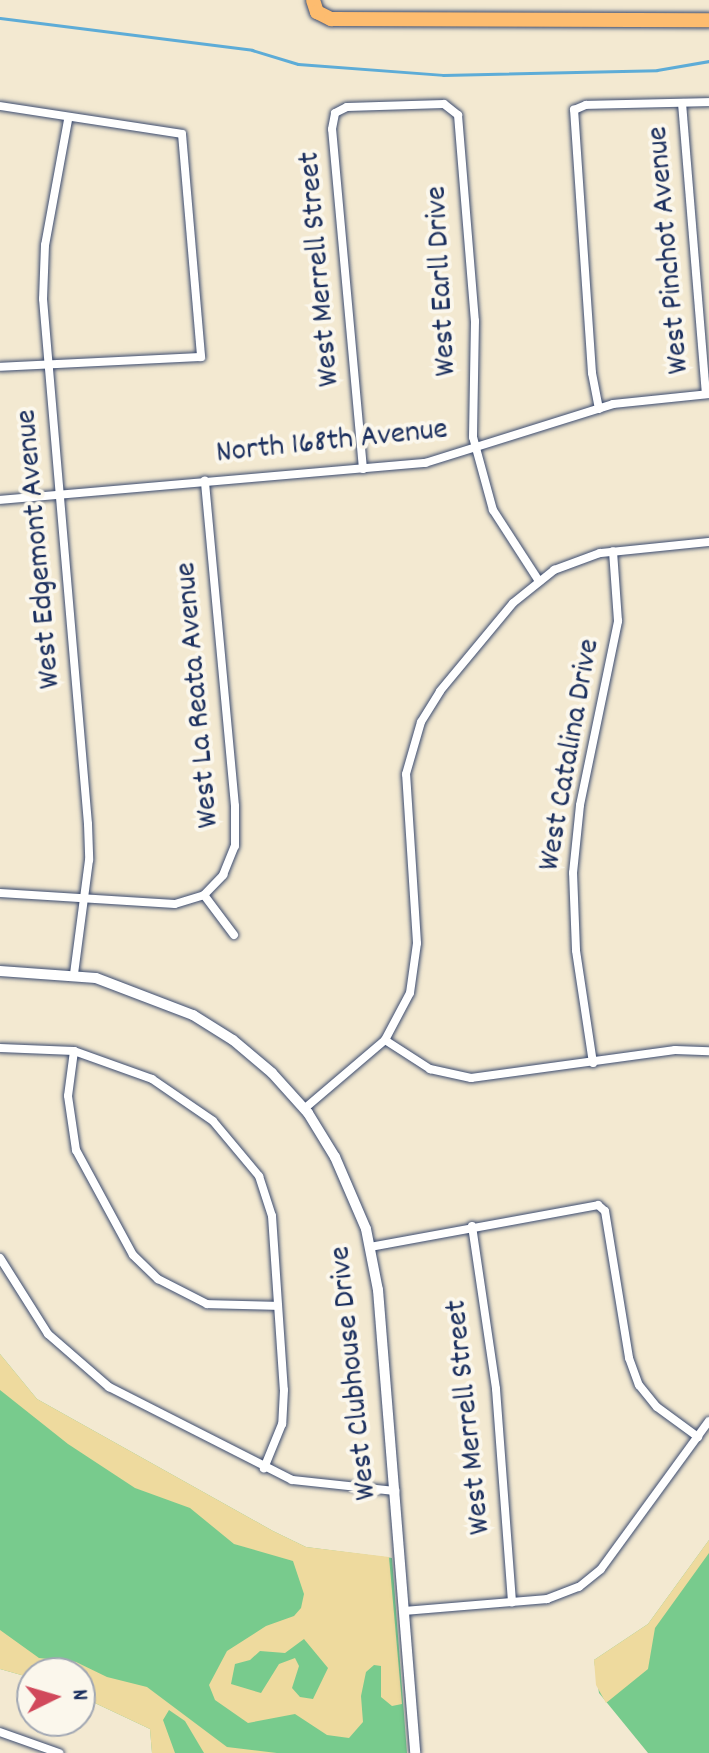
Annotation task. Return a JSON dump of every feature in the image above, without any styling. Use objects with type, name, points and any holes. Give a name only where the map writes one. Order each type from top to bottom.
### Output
[{"type":"highway","points":[[313,0],[317,12],[331,19],[709,20]]},
{"type":"street","points":[[599,409],[592,373],[574,110],[586,105],[709,102]]},
{"type":"street","name":"West Pinchot Avenue","points":[[682,103],[708,394]]},
{"type":"street","points":[[0,106],[68,120],[182,134],[201,357],[48,368],[0,367]]},
{"type":"street","name":"West Merrell Street","points":[[363,469],[332,129],[335,113],[347,107],[454,108]]},
{"type":"street","name":"West Earll Drive","points":[[454,108],[475,321],[471,418],[476,451],[498,520],[539,581]]},
{"type":"street","name":"West Edgemont Avenue","points":[[68,120],[45,245],[48,368],[88,824],[85,897],[74,974]]},
{"type":"street","name":"North 168th Avenue","points":[[0,500],[205,480],[363,469],[476,451],[599,409],[708,394]]},
{"type":"street","name":"West La Reata Avenue","points":[[204,895],[223,875],[235,846],[235,806],[205,480]]},
{"type":"street","points":[[304,1109],[385,1040],[405,1008],[417,955],[406,803],[412,747],[440,691],[504,613],[539,581],[571,562],[613,551],[709,542]]},
{"type":"street","name":"West Catalina Drive","points":[[593,1063],[576,950],[573,873],[580,805],[618,621],[613,551]]},
{"type":"street","points":[[0,893],[153,904],[204,895],[234,935]]},
{"type":"street","name":"West Clubhouse Drive","points":[[0,971],[74,974],[146,994],[213,1027],[272,1073],[304,1109],[347,1179],[370,1247],[395,1491],[415,1753]]},
{"type":"street","points":[[385,1040],[419,1064],[457,1077],[487,1078],[675,1050],[709,1051]]},
{"type":"street","points":[[0,1048],[74,1051],[129,1067],[172,1090],[213,1121],[245,1156],[269,1201],[278,1306],[284,1410],[264,1468]]},
{"type":"street","points":[[74,1051],[68,1113],[76,1150],[133,1255],[174,1290],[207,1304],[278,1306]]},
{"type":"street","points":[[370,1247],[598,1205],[605,1211],[629,1358],[639,1385],[657,1407],[698,1437]]},
{"type":"street","name":"West Merrell Street","points":[[472,1226],[493,1365],[512,1602]]},
{"type":"street","points":[[0,1258],[35,1318],[91,1375],[264,1468],[305,1483],[395,1491]]},
{"type":"street","points":[[404,1611],[547,1599],[588,1581],[709,1421]]},
{"type":"street","points":[[0,1732],[59,1753]]},
{"type":"green space","points":[[0,1354],[37,1399],[273,1531],[306,1547],[392,1558],[407,1753],[152,1753],[150,1729],[96,1704],[96,1657],[16,1657],[16,1674],[0,1669]]},
{"type":"green space","points":[[709,1540],[709,1753],[648,1753],[599,1693],[594,1660],[648,1624]]},
{"type":"sand","points":[[0,1354],[37,1399],[273,1531],[306,1547],[389,1557],[402,1704],[392,1706],[381,1697],[381,1666],[374,1665],[366,1672],[361,1696],[363,1722],[349,1738],[327,1735],[295,1714],[248,1723],[215,1700],[209,1685],[227,1651],[266,1626],[294,1616],[301,1608],[304,1594],[293,1561],[234,1544],[190,1508],[135,1488],[68,1444],[0,1390]],"holes":[[[304,1639],[328,1668],[313,1699],[300,1697],[292,1688],[299,1666],[295,1658],[279,1664],[261,1693],[231,1684],[235,1664],[250,1660],[260,1651],[285,1653]]]},
{"type":"sand","points":[[709,1540],[709,1553],[655,1628],[648,1669],[606,1703],[596,1685],[594,1660],[648,1624]]},
{"type":"sand","points":[[0,1630],[38,1657],[16,1657],[16,1674],[0,1669]]},
{"type":"sand","points":[[96,1672],[147,1687],[227,1747],[277,1753],[204,1753],[185,1721],[169,1710],[163,1720],[175,1753],[152,1753],[150,1729],[96,1704]]},
{"type":"waterway","points":[[0,18],[252,50],[298,64],[443,75],[657,70],[709,61]]}]
